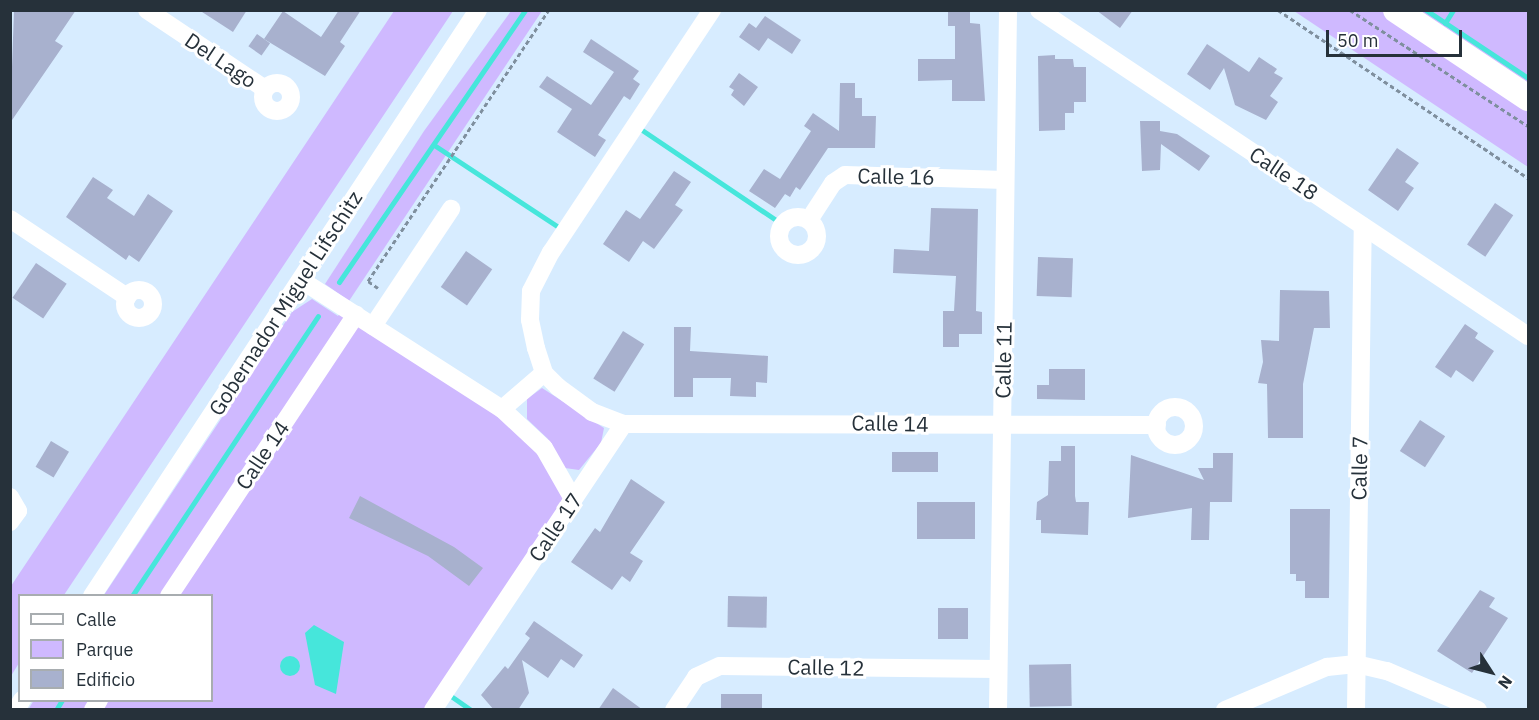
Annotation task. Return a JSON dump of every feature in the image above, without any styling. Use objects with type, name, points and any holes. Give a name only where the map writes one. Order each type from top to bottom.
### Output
[{"type":"main road","points":[[1396,10],[1528,98]]},
{"type":"street","name":"Del Lago","points":[[147,10],[265,89]]},
{"type":"street","name":"Gobernador Miguel Lifschitz","points":[[93,594],[478,10]]},
{"type":"street","points":[[624,424],[575,402],[544,373],[530,320],[531,291],[541,269],[712,10]]},
{"type":"street","name":"Calle 11","points":[[998,710],[1008,10]]},
{"type":"street","name":"Calle 18","points":[[1039,10],[1528,336]]},
{"type":"street","name":"Calle 16","points":[[810,220],[833,183],[845,175],[1005,180]]},
{"type":"street","points":[[373,326],[452,209]]},
{"type":"street","points":[[10,219],[127,297]]},
{"type":"street","name":"Calle 7","points":[[1356,710],[1363,226]]},
{"type":"street","points":[[301,280],[502,409],[544,448],[573,499]]},
{"type":"street","name":"Calle 14","points":[[170,594],[356,315]]},
{"type":"street","points":[[502,409],[544,373]]},
{"type":"street","name":"Calle 14","points":[[624,424],[1156,425]]},
{"type":"street","name":"Calle 17","points":[[433,710],[624,424]]},
{"type":"street","points":[[10,497],[18,511],[10,522]]},
{"type":"street","points":[[1225,710],[1327,668],[1356,664],[1387,671],[1478,710]]},
{"type":"street","name":"Calle 12","points":[[674,710],[696,677],[714,667],[998,669]]},
{"type":"path","points":[[392,297],[368,281],[549,10]]},
{"type":"path","points":[[1278,10],[1528,178]]},
{"type":"path","points":[[1350,10],[1528,126]]},
{"type":"green space","points":[[394,11],[453,11],[65,594],[18,594],[18,665],[11,676],[11,586]]},
{"type":"green space","points":[[511,11],[542,11],[349,301],[325,284],[424,131]]},
{"type":"green space","points":[[1294,11],[1383,11],[1497,86],[1528,107],[1528,167]]},
{"type":"green space","points":[[1415,11],[1528,11],[1528,87]]},
{"type":"green space","points":[[312,299],[338,316],[344,308],[502,409],[573,499],[433,709],[28,710],[33,702],[213,702],[213,594],[105,594],[292,312]]},
{"type":"green space","points":[[542,388],[604,428],[601,443],[579,470],[565,468],[548,439],[527,419],[527,399]]},
{"type":"shaded area","points":[[314,625],[344,642],[336,694],[315,685],[305,633]]},
{"type":"shaded area","points":[[290,656],[297,659],[300,666],[297,673],[290,676],[283,673],[280,666],[283,659]]},
{"type":"building","points":[[14,10],[76,10],[55,41],[63,46],[10,123]]},
{"type":"building","points":[[199,10],[247,10],[233,32]]},
{"type":"building","points":[[339,10],[361,10],[340,42],[345,46],[325,76],[264,39],[283,11],[321,37]]},
{"type":"building","points":[[948,10],[970,10],[970,23],[980,24],[985,101],[952,101],[952,80],[918,81],[918,59],[955,59],[955,26],[948,26]]},
{"type":"building","points":[[1096,10],[1133,10],[1120,28]]},
{"type":"building","points":[[765,16],[801,40],[792,54],[768,38],[759,51],[739,37],[749,23],[756,28]]},
{"type":"building","points":[[257,34],[270,43],[262,55],[248,46]]},
{"type":"building","points":[[591,39],[639,71],[633,79],[640,84],[630,100],[624,96],[598,135],[606,140],[595,157],[557,132],[572,109],[539,87],[547,76],[591,105],[614,72],[583,52]]},
{"type":"building","points":[[1207,44],[1249,72],[1259,57],[1277,69],[1274,73],[1283,78],[1270,96],[1278,102],[1266,120],[1235,105],[1224,68],[1210,90],[1187,74]]},
{"type":"building","points":[[1055,55],[1055,59],[1073,59],[1074,67],[1086,67],[1086,102],[1074,102],[1074,113],[1065,113],[1065,130],[1039,131],[1038,56]]},
{"type":"building","points":[[739,73],[758,87],[744,106],[731,95],[734,90],[729,87]]},
{"type":"building","points":[[840,83],[855,83],[855,98],[862,98],[862,116],[876,116],[875,148],[828,148],[800,190],[796,187],[790,197],[785,194],[775,208],[749,191],[764,169],[780,179],[811,131],[804,126],[813,113],[839,131]]},
{"type":"building","points":[[1140,121],[1160,121],[1160,131],[1177,134],[1210,156],[1199,171],[1161,144],[1160,170],[1142,171]]},
{"type":"building","points":[[1397,148],[1419,163],[1405,182],[1414,188],[1398,211],[1368,190]]},
{"type":"building","points":[[674,171],[691,182],[675,205],[683,210],[654,249],[643,241],[629,262],[603,244],[626,210],[640,219]]},
{"type":"building","points":[[93,177],[113,190],[107,198],[134,216],[148,194],[173,211],[139,262],[129,255],[126,260],[66,217]]},
{"type":"building","points":[[1495,203],[1513,215],[1485,257],[1467,244]]},
{"type":"building","points":[[931,208],[978,209],[976,311],[982,312],[982,334],[959,334],[959,347],[943,347],[943,311],[954,311],[956,276],[893,273],[894,249],[929,251]]},
{"type":"building","points":[[466,251],[492,269],[467,305],[441,287]]},
{"type":"building","points":[[1038,257],[1073,258],[1072,297],[1037,296]]},
{"type":"building","points":[[36,263],[67,284],[43,319],[13,298]]},
{"type":"building","points":[[1280,290],[1329,291],[1330,328],[1314,328],[1303,384],[1303,438],[1268,438],[1267,384],[1258,383],[1263,362],[1261,340],[1279,341]]},
{"type":"building","points":[[1465,324],[1478,333],[1475,338],[1494,351],[1473,382],[1456,370],[1451,378],[1435,367]]},
{"type":"building","points":[[674,327],[691,327],[690,351],[768,356],[767,383],[756,382],[756,397],[730,396],[731,378],[693,378],[693,397],[674,397]]},
{"type":"building","points":[[623,331],[644,344],[615,392],[593,378]]},
{"type":"building","points":[[1049,369],[1085,369],[1085,400],[1037,399],[1037,385],[1049,385]]},
{"type":"building","points":[[1420,420],[1445,436],[1425,467],[1400,451]]},
{"type":"building","points":[[51,441],[69,452],[54,478],[36,467]]},
{"type":"building","points":[[1061,446],[1075,446],[1075,496],[1076,502],[1089,502],[1088,535],[1041,533],[1041,520],[1036,520],[1037,502],[1048,495],[1049,461],[1061,461]]},
{"type":"building","points":[[892,452],[938,452],[938,472],[892,472]]},
{"type":"building","points":[[1213,453],[1233,453],[1232,502],[1210,502],[1209,540],[1191,540],[1192,508],[1128,518],[1131,455],[1204,480],[1198,468],[1213,468]]},
{"type":"building","points":[[631,479],[665,502],[630,553],[643,561],[630,582],[622,576],[612,590],[571,562],[595,528],[600,532]]},
{"type":"building","points":[[360,496],[454,547],[483,568],[469,586],[428,556],[349,518]]},
{"type":"building","points":[[917,502],[975,502],[975,539],[917,539]]},
{"type":"building","points":[[1290,509],[1330,509],[1329,598],[1305,598],[1305,581],[1296,581],[1296,574],[1290,574]]},
{"type":"building","points":[[1480,590],[1495,598],[1489,607],[1508,618],[1472,673],[1437,651]]},
{"type":"building","points":[[728,596],[767,597],[766,628],[727,627]]},
{"type":"building","points":[[938,608],[968,608],[968,639],[938,639]]},
{"type":"building","points":[[534,621],[583,655],[574,668],[561,659],[548,678],[522,660],[529,693],[518,710],[494,710],[481,695],[505,666],[508,669],[530,638],[525,634]]},
{"type":"building","points":[[1071,664],[1072,706],[1030,707],[1029,665]]},
{"type":"building","points":[[613,688],[643,710],[598,710]]},
{"type":"building","points":[[721,694],[762,694],[762,710],[721,710]]},
{"type":"waterway","points":[[339,282],[525,10]]},
{"type":"waterway","points":[[1426,10],[1528,78]]},
{"type":"waterway","points":[[1445,23],[1453,10]]},
{"type":"waterway","points":[[639,128],[779,222]]},
{"type":"waterway","points":[[434,145],[563,230]]},
{"type":"waterway","points":[[133,594],[318,316]]},
{"type":"waterway","points":[[448,694],[471,710]]},
{"type":"waterway","points":[[56,710],[61,702]]}]
